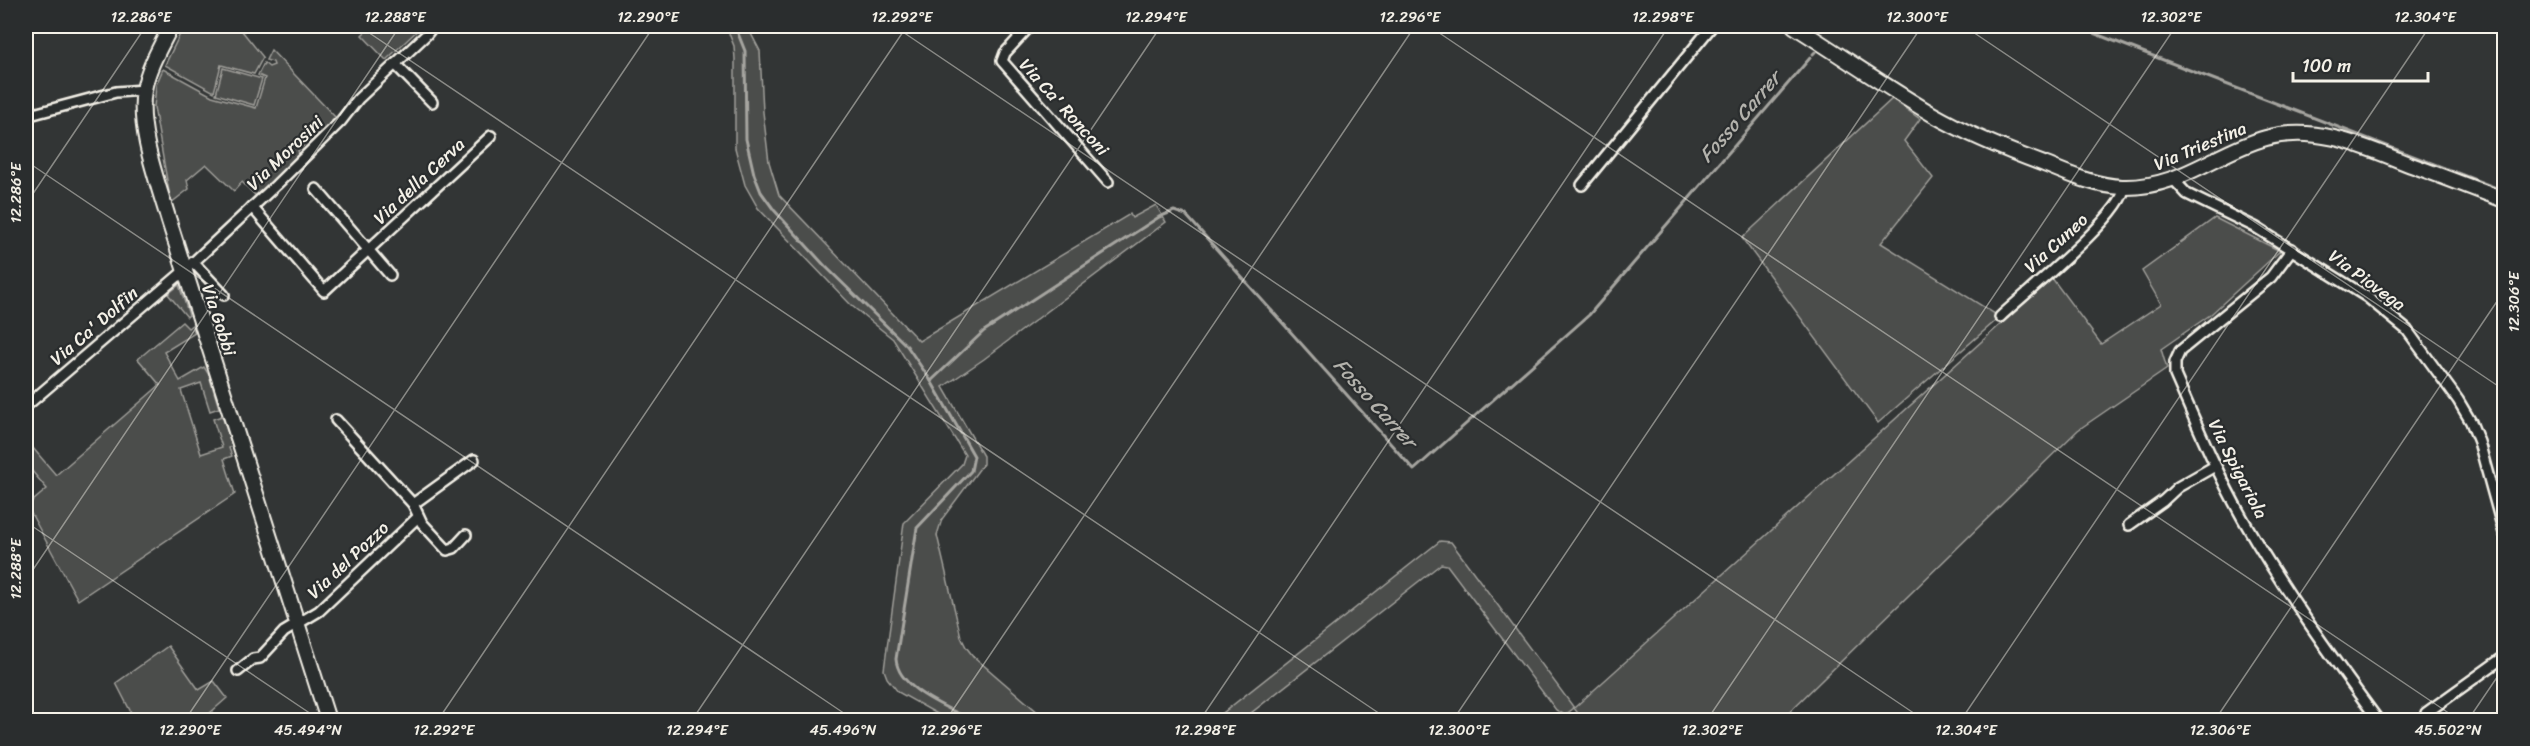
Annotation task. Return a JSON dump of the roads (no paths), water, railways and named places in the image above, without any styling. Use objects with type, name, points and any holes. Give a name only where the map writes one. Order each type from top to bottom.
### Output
[{"type":"street","name":"Via Gobbi","points":[[171,26],[144,90],[143,112],[149,148],[188,266],[328,720]]},
{"type":"street","name":"Via Morosini","points":[[188,266],[341,121],[358,99],[433,26]]},
{"type":"street","name":"Via Ca' Ronconi","points":[[1030,26],[1005,53],[1002,61],[1108,182]]},
{"type":"street","points":[[1582,185],[1712,26]]},
{"type":"street","name":"Via Triestina","points":[[1794,26],[1933,115],[2072,175],[2099,183],[2124,187],[2174,180],[2256,142],[2291,134],[2310,134],[2335,138],[2363,147],[2505,200]]},
{"type":"street","points":[[395,64],[432,102]]},
{"type":"street","points":[[26,116],[116,92],[144,90]]},
{"type":"street","name":"Via della Cerva","points":[[252,207],[324,291],[491,136]]},
{"type":"street","name":"Via Piovega","points":[[2174,180],[2187,194],[2254,227],[2292,249],[2384,309],[2407,330],[2462,406],[2476,432],[2505,533]]},
{"type":"street","name":"Via Cuneo","points":[[2000,317],[2104,222],[2123,196],[2124,187]]},
{"type":"street","name":"Via della Cerva","points":[[316,189],[390,275]]},
{"type":"street","name":"Via Spigariola","points":[[2292,249],[2271,277],[2176,356],[2175,375],[2215,466],[2250,530],[2317,634],[2378,720]]},
{"type":"street","points":[[188,266],[224,295]]},
{"type":"street","name":"Via Ca' Dolfin","points":[[26,406],[188,266]]},
{"type":"street","points":[[336,420],[413,504],[418,517],[447,550],[454,548],[466,535]]},
{"type":"street","points":[[413,504],[474,460]]},
{"type":"street","points":[[2129,525],[2163,501],[2178,487],[2215,466]]},
{"type":"street","name":"Via del Pozzo","points":[[297,625],[319,611],[418,517]]},
{"type":"street","points":[[238,670],[253,659],[260,658],[284,632],[297,625]]},
{"type":"street","points":[[2426,713],[2505,657]]},
{"type":"waterway","points":[[735,26],[745,51],[746,139],[754,174],[761,192],[774,210],[825,266],[907,346],[931,381],[974,456],[971,471],[917,528],[896,659],[899,670],[914,688],[937,703],[971,720]]},
{"type":"waterway","points":[[2075,26],[2504,191]]},
{"type":"waterway","name":"Fosso Carrer","points":[[931,381],[984,331],[1159,217],[1174,211],[1186,215],[1414,470],[1589,315],[1810,58]]}]
